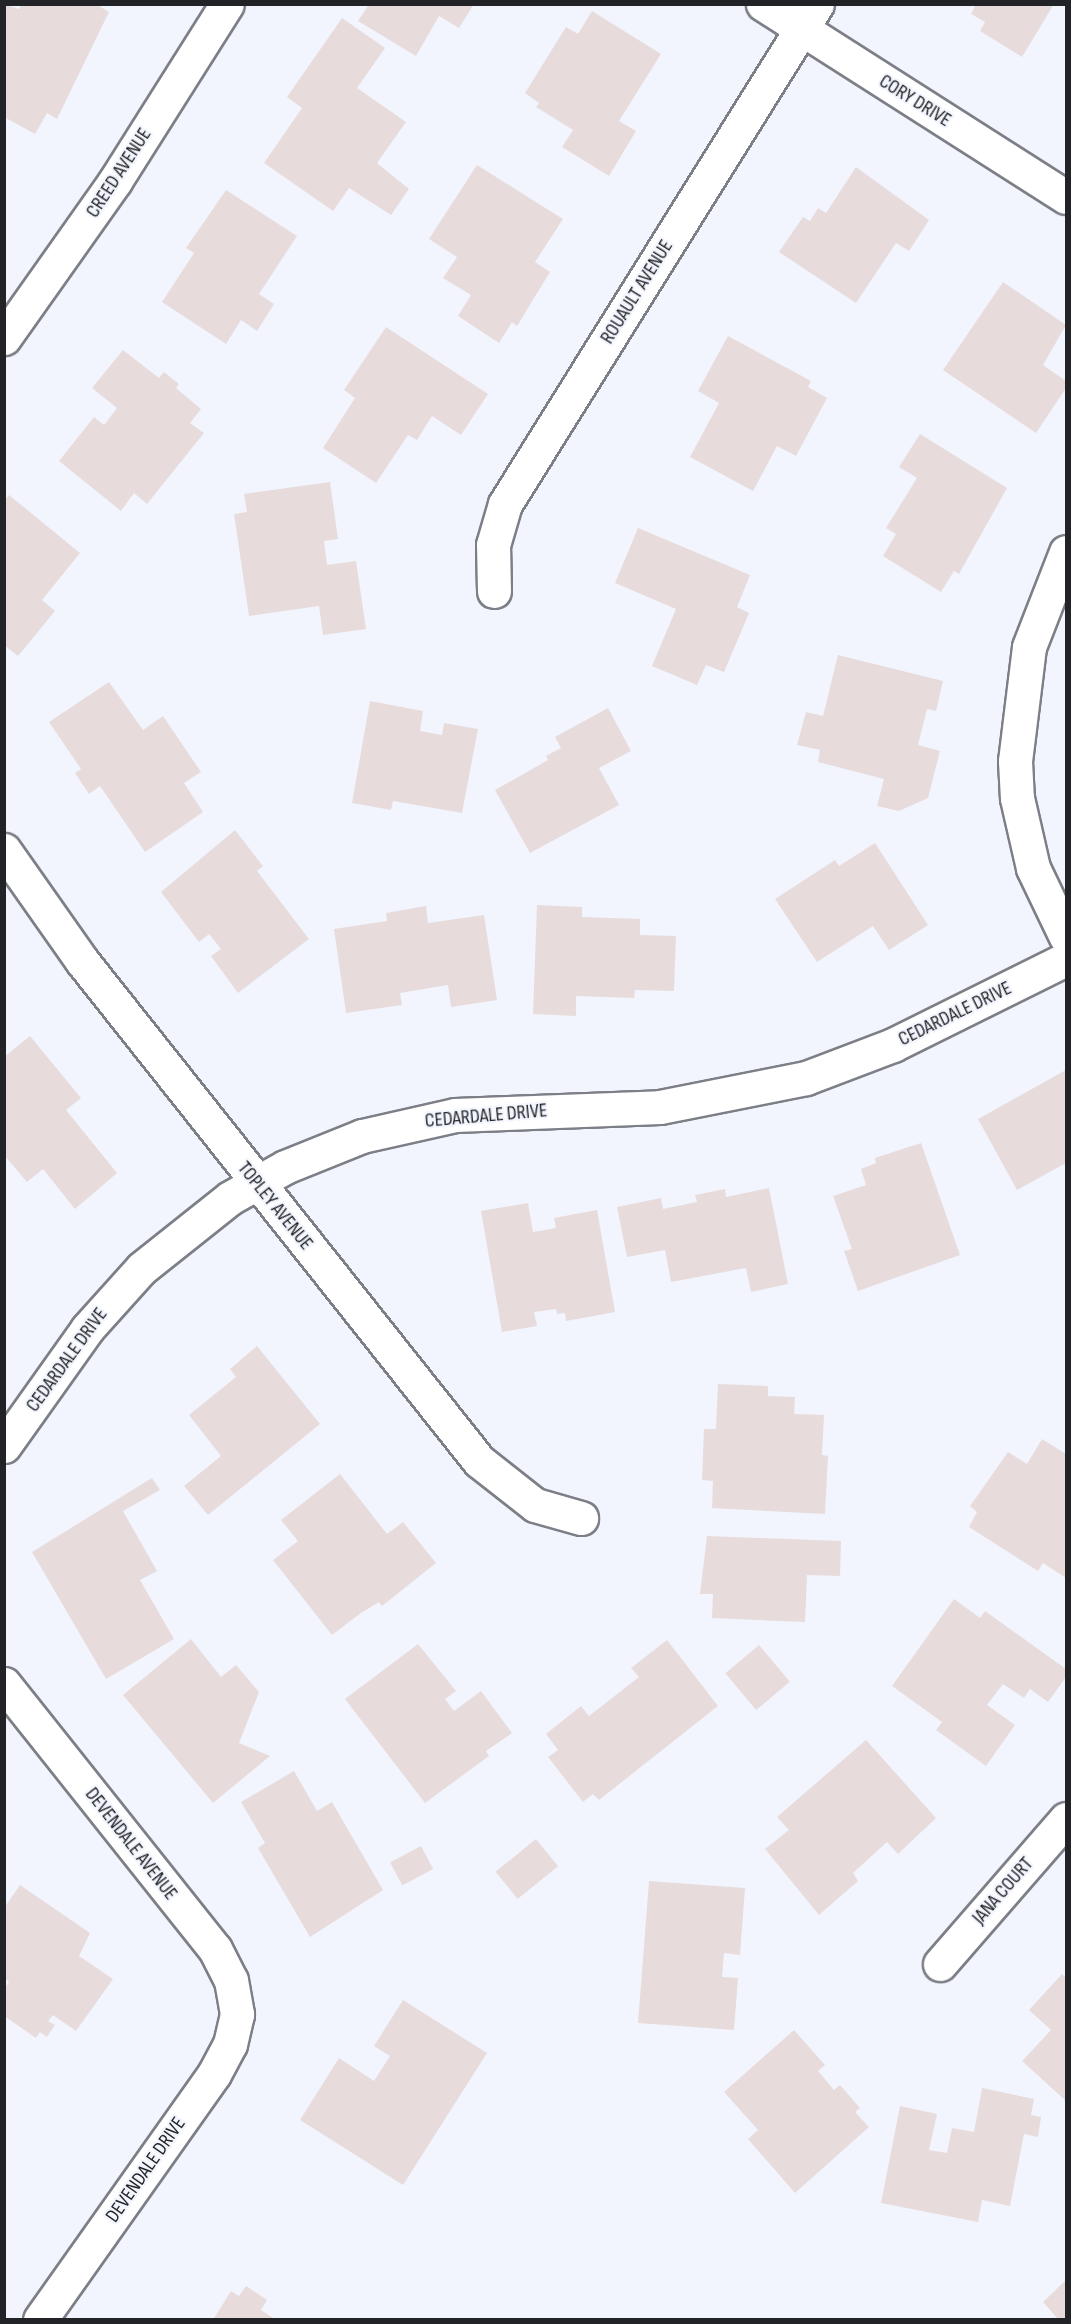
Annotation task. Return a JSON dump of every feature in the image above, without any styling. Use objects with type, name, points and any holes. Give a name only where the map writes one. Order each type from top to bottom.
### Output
[{"type":"street","name":"CREED AVENUE","points":[[4,338],[115,181],[227,4]]},
{"type":"street","name":"CORY DRIVE","points":[[763,4],[810,17],[1066,197]]},
{"type":"street","name":"ROUAULT AVENUE","points":[[494,591],[493,545],[505,504],[810,17]]},
{"type":"street","points":[[1066,552],[1029,647],[1015,761],[1020,816],[1033,868],[1066,937]]},
{"type":"street","name":"TOPLEY AVENUE","points":[[4,850],[82,961],[256,1182],[494,1477],[535,1505],[581,1518]]},
{"type":"street","name":"CEDARDALE DRIVE","points":[[4,1446],[121,1290],[169,1244],[256,1182],[322,1151],[407,1124],[504,1112],[660,1107],[807,1078],[910,1037],[1066,959]]},
{"type":"street","name":"DEVENDALE AVENUE","points":[[4,1684],[215,1949],[231,1980],[237,2014]]},
{"type":"street","name":"JANA COURT","points":[[940,1964],[1066,1819]]},
{"type":"street","name":"DEVENDALE DRIVE","points":[[40,2319],[214,2074],[230,2044],[237,2014]]},
{"type":"building","points":[[4,4],[19,9],[21,4],[96,4],[109,12],[57,119],[47,113],[35,134],[4,117]]},
{"type":"building","points":[[369,4],[474,4],[459,28],[439,16],[416,56],[358,21]]},
{"type":"building","points":[[976,4],[1054,4],[1022,57],[980,31],[985,22],[971,14]]},
{"type":"building","points":[[592,11],[661,54],[619,121],[636,131],[609,176],[562,147],[573,130],[536,107],[539,103],[525,93],[566,27],[578,34]]},
{"type":"building","points":[[342,18],[385,48],[357,88],[406,122],[377,163],[409,189],[391,215],[349,188],[333,211],[264,163],[302,108],[287,97]]},
{"type":"building","points":[[477,165],[563,219],[535,262],[550,272],[517,326],[512,322],[499,343],[458,316],[471,295],[443,278],[457,257],[429,239]]},
{"type":"building","points":[[856,167],[929,220],[909,251],[896,243],[856,303],[779,252],[803,217],[810,221],[818,208],[826,213]]},
{"type":"building","points":[[226,190],[297,236],[259,294],[274,304],[257,331],[241,320],[226,344],[162,302],[194,253],[186,248]]},
{"type":"building","points":[[1003,282],[1066,325],[1043,365],[1066,381],[1066,388],[1036,433],[943,370]]},
{"type":"building","points":[[386,327],[488,394],[461,435],[432,416],[417,440],[408,435],[376,483],[323,448],[355,398],[344,390]]},
{"type":"building","points":[[728,336],[811,381],[808,387],[827,398],[796,456],[777,446],[753,491],[690,457],[719,403],[698,391]]},
{"type":"building","points":[[123,350],[159,378],[164,372],[179,384],[176,388],[201,409],[190,423],[204,433],[147,504],[134,493],[121,511],[59,461],[94,417],[104,425],[117,408],[92,388]]},
{"type":"building","points":[[920,434],[1007,488],[959,574],[954,571],[941,592],[883,556],[896,534],[886,528],[917,478],[899,467]]},
{"type":"building","points":[[330,482],[338,539],[324,541],[327,565],[356,561],[366,629],[323,635],[319,606],[249,616],[234,514],[247,512],[244,494]]},
{"type":"building","points":[[9,495],[80,553],[42,600],[55,611],[18,656],[4,645],[4,501]]},
{"type":"building","points":[[638,528],[750,575],[737,607],[749,613],[724,672],[706,665],[697,685],[652,666],[676,609],[615,583]]},
{"type":"building","points":[[838,655],[943,681],[936,711],[927,709],[918,745],[940,751],[928,798],[899,811],[877,806],[884,779],[818,762],[820,750],[797,745],[806,712],[823,716]]},
{"type":"building","points":[[109,682],[143,730],[163,716],[201,772],[184,783],[203,812],[145,852],[100,786],[89,794],[75,773],[81,769],[49,722]]},
{"type":"building","points":[[370,701],[423,711],[420,731],[442,735],[444,723],[478,729],[462,813],[393,801],[391,810],[352,803]]},
{"type":"building","points":[[608,708],[631,751],[599,768],[619,805],[530,853],[495,790],[548,760],[546,756],[561,748],[555,737]]},
{"type":"building","points":[[235,830],[263,866],[257,871],[309,939],[238,993],[211,956],[221,949],[209,934],[199,942],[161,892]]},
{"type":"building","points":[[875,843],[928,925],[889,950],[873,926],[817,962],[775,899],[835,860],[839,866]]},
{"type":"building","points":[[537,905],[582,907],[582,917],[640,919],[640,935],[676,936],[674,991],[635,990],[634,998],[576,996],[576,1016],[533,1014]]},
{"type":"building","points":[[426,906],[428,923],[484,915],[497,1000],[451,1007],[448,985],[400,993],[402,1005],[346,1013],[334,929],[387,921],[386,913]]},
{"type":"building","points":[[30,1036],[81,1098],[66,1110],[117,1173],[75,1209],[43,1169],[27,1182],[4,1155],[4,1057]]},
{"type":"building","points":[[1066,1070],[1066,1163],[1017,1190],[978,1119]]},
{"type":"building","points":[[921,1143],[960,1255],[858,1291],[844,1251],[852,1249],[833,1196],[866,1185],[861,1169],[876,1163],[875,1158]]},
{"type":"building","points":[[769,1188],[788,1284],[751,1292],[746,1268],[671,1282],[665,1250],[627,1257],[617,1207],[661,1198],[663,1209],[697,1202],[695,1195],[725,1189],[726,1197]]},
{"type":"building","points":[[528,1203],[533,1232],[556,1228],[554,1218],[597,1210],[615,1312],[566,1321],[565,1313],[557,1314],[556,1309],[534,1312],[537,1326],[502,1332],[481,1211]]},
{"type":"building","points":[[257,1346],[320,1424],[208,1515],[184,1486],[221,1456],[189,1415],[236,1377],[230,1369]]},
{"type":"building","points":[[718,1384],[768,1386],[768,1396],[795,1397],[794,1414],[824,1415],[822,1455],[828,1456],[825,1514],[712,1508],[713,1481],[702,1480],[704,1429],[716,1429]]},
{"type":"building","points":[[1042,1439],[1066,1454],[1066,1578],[1043,1563],[1038,1571],[969,1527],[977,1512],[970,1506],[1008,1452],[1027,1464]]},
{"type":"building","points":[[340,1474],[387,1534],[403,1522],[436,1563],[382,1606],[379,1602],[332,1635],[273,1560],[298,1541],[281,1520]]},
{"type":"building","points":[[152,1478],[160,1490],[123,1511],[157,1571],[140,1580],[174,1639],[106,1679],[32,1552]]},
{"type":"building","points":[[707,1536],[841,1541],[840,1576],[807,1575],[805,1622],[712,1618],[713,1594],[700,1594]]},
{"type":"building","points":[[954,1599],[980,1618],[985,1611],[1066,1669],[1066,1677],[1048,1702],[1030,1689],[1024,1698],[1003,1684],[987,1705],[1015,1725],[986,1766],[936,1730],[942,1722],[892,1686]]},
{"type":"building","points":[[191,1639],[221,1677],[236,1665],[259,1692],[239,1743],[270,1756],[213,1803],[123,1695]]},
{"type":"building","points":[[667,1640],[718,1706],[599,1800],[593,1794],[583,1802],[548,1757],[558,1750],[546,1734],[581,1706],[589,1716],[639,1677],[631,1668]]},
{"type":"building","points":[[418,1644],[456,1691],[445,1699],[454,1711],[481,1691],[512,1733],[486,1751],[489,1756],[425,1803],[345,1699]]},
{"type":"building","points":[[759,1645],[790,1682],[756,1710],[725,1673]]},
{"type":"building","points":[[866,1740],[936,1818],[898,1854],[887,1842],[853,1873],[858,1881],[819,1915],[765,1849],[789,1830],[777,1817]]},
{"type":"building","points":[[294,1771],[317,1811],[332,1802],[383,1890],[310,1937],[258,1848],[265,1843],[241,1802]]},
{"type":"building","points":[[536,1839],[558,1866],[518,1899],[496,1872]]},
{"type":"building","points":[[421,1846],[433,1869],[402,1885],[390,1862]]},
{"type":"building","points":[[649,1881],[745,1888],[740,1955],[724,1953],[722,1977],[738,1978],[734,2030],[638,2023]]},
{"type":"building","points":[[20,1885],[90,1933],[79,1956],[113,1979],[76,2031],[53,2015],[48,2021],[55,2025],[47,2037],[40,2032],[36,2038],[4,2016],[4,1989],[9,1982],[4,1978],[4,1908]]},
{"type":"building","points":[[1062,1974],[1066,1978],[1066,2101],[1022,2061],[1051,2030],[1029,2010]]},
{"type":"building","points":[[403,2000],[487,2053],[403,2185],[300,2120],[339,2058],[374,2081],[390,2056],[374,2046]]},
{"type":"building","points":[[794,2030],[825,2065],[818,2071],[834,2090],[840,2085],[860,2108],[855,2112],[869,2127],[795,2193],[748,2139],[758,2130],[724,2092]]},
{"type":"building","points":[[982,2088],[1034,2099],[1031,2115],[1041,2117],[1038,2137],[1024,2134],[1010,2206],[982,2200],[978,2222],[881,2203],[900,2106],[937,2114],[929,2150],[947,2153],[952,2128],[974,2132]]},
{"type":"building","points":[[1066,2280],[1066,2320],[1059,2320],[1043,2302]]},
{"type":"building","points":[[246,2286],[267,2300],[261,2310],[276,2320],[213,2320],[231,2291],[239,2296]]}]
